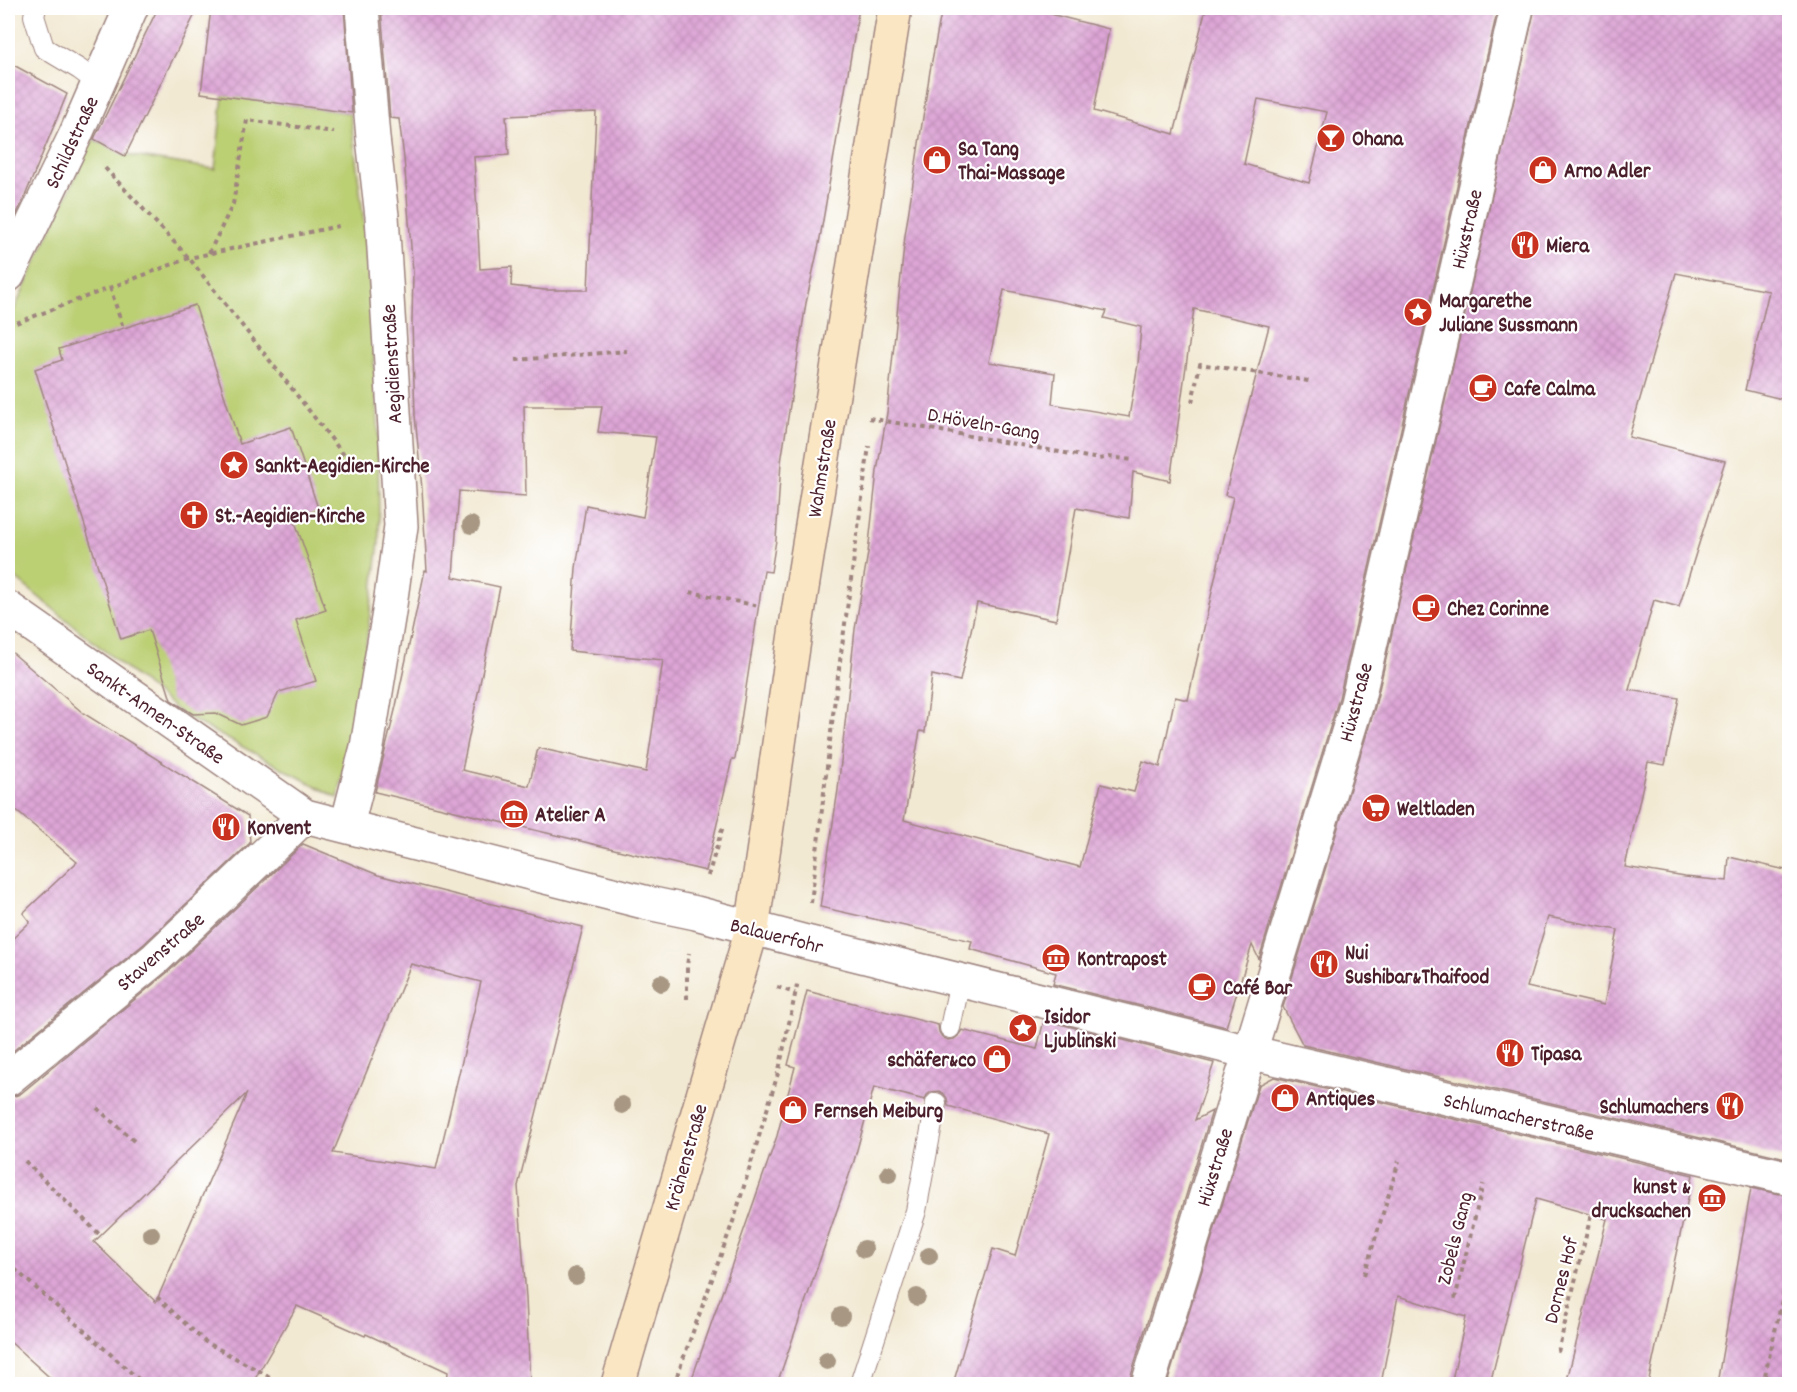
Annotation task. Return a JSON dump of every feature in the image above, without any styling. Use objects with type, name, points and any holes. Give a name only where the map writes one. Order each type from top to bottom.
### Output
[{"type":"street","name":"Schildstraße","points":[[8,275],[75,136],[131,8]]},
{"type":"street","name":"Aegidienstraße","points":[[347,825],[367,747],[401,526],[382,216],[362,8]]},
{"type":"street","name":"Wahmstraße","points":[[752,929],[798,613],[895,8]]},
{"type":"street","name":"Hüxstraße","points":[[1148,1384],[1357,703],[1516,8]]},
{"type":"street","name":"Sankt-Annen-Straße","points":[[8,608],[305,816]]},
{"type":"street","name":"Balauerfohr","points":[[305,816],[1249,1052]]},
{"type":"street","name":"Stavenstraße","points":[[8,1079],[156,958],[305,816]]},
{"type":"street","name":"Krähenstraße","points":[[618,1384],[752,929]]},
{"type":"street","name":"Schlumacherstraße","points":[[1249,1052],[1790,1178]]},
{"type":"lane","points":[[36,8],[34,16],[44,48],[98,83]]},
{"type":"lane","points":[[950,1028],[960,981]]},
{"type":"lane","points":[[860,1384],[916,1211],[936,1103]]},
{"type":"path","points":[[209,253],[233,204],[247,120],[373,138]]},
{"type":"path","points":[[75,136],[189,258],[357,470]]},
{"type":"path","points":[[8,326],[189,258],[382,216]]},
{"type":"path","points":[[110,287],[123,328]]},
{"type":"path","points":[[516,360],[627,351]]},
{"type":"path","points":[[1192,402],[1200,364],[1309,381]]},
{"type":"path","name":"D.Höveln-Gang","points":[[830,411],[1099,459],[1109,457],[1133,460]]},
{"type":"path","points":[[674,1384],[735,1216],[779,1070],[806,942],[834,709],[870,442]]},
{"type":"path","points":[[690,592],[730,600]]},
{"type":"path","points":[[98,1108],[134,1141]]},
{"type":"path","points":[[25,1161],[102,1237]]},
{"type":"path","points":[[1365,1275],[1399,1161]]},
{"type":"path","name":"Zobels Gang","points":[[1455,1299],[1483,1184]]},
{"type":"path","name":"Dornes Hof","points":[[1558,1352],[1591,1215]]},
{"type":"path","points":[[8,1263],[144,1384]]},
{"type":"path","points":[[1762,1384],[1790,1265]]},
{"type":"path","points":[[157,1297],[204,1341],[283,1384]]},
{"type":"green space","points":[[223,95],[350,113],[366,238],[378,424],[379,542],[361,685],[338,798],[183,715],[8,572],[8,323],[93,139],[126,155],[215,169]]},
{"type":"building","points":[[158,8],[198,8],[125,156],[94,139]]},
{"type":"building","points":[[211,8],[344,8],[352,113],[201,93]]},
{"type":"building","points":[[381,8],[859,8],[819,244],[806,303],[781,462],[776,540],[771,572],[764,571],[735,759],[732,759],[706,871],[375,792],[425,570],[427,571],[415,415],[413,272],[404,158],[399,119],[390,118]],"holes":[[[596,112],[588,290],[545,290],[511,286],[512,267],[480,269],[474,157],[509,155],[506,116]],[[524,406],[602,406],[598,432],[656,437],[643,517],[586,505],[576,568],[570,651],[663,660],[646,772],[538,748],[529,786],[462,770],[500,587],[453,577],[459,491],[526,496]]]},
{"type":"building","points":[[942,8],[1052,8],[1050,14],[1109,29],[1094,111],[1174,134],[1206,8],[1498,8],[1339,698],[1259,959],[1252,945],[1226,1027],[1053,984],[1056,973],[970,949],[972,941],[820,907],[838,790],[855,629],[887,413],[905,236]],"holes":[[[1258,99],[1327,112],[1309,183],[1244,164]],[[1004,290],[1107,311],[1104,318],[1141,327],[1138,364],[1129,417],[1052,404],[1055,373],[989,362]],[[1194,309],[1269,326],[1225,495],[1233,497],[1188,700],[1175,697],[1160,767],[1143,761],[1134,792],[1101,784],[1080,867],[904,820],[920,731],[925,732],[932,675],[960,681],[977,603],[1056,620],[1076,508],[1129,518],[1133,472],[1170,481]]]},
{"type":"building","points":[[1535,8],[1790,8],[1790,401],[1745,390],[1769,291],[1676,273],[1629,437],[1725,461],[1679,607],[1654,600],[1629,690],[1679,698],[1665,765],[1648,762],[1625,867],[1727,881],[1729,857],[1790,871],[1790,1159],[1303,1045],[1283,1007],[1375,707]],"holes":[[[1548,917],[1618,930],[1604,1005],[1527,987]]]},
{"type":"building","points":[[8,62],[67,94],[8,233]]},
{"type":"building","name":"St.-Aegidien-Kirche","points":[[195,305],[240,444],[291,427],[319,511],[294,519],[326,610],[296,620],[316,681],[279,692],[267,717],[241,725],[216,713],[193,714],[171,700],[149,630],[121,639],[35,369],[62,360],[59,349]]},
{"type":"building","points":[[8,649],[83,713],[248,816],[250,843],[144,944],[8,1055],[8,943],[30,922],[23,913],[77,862],[8,804]]},
{"type":"building","points":[[303,844],[378,875],[583,927],[518,1186],[530,1384],[447,1384],[448,1372],[366,1334],[365,1336],[297,1306],[252,1384],[57,1384],[8,1340],[8,1097],[20,1094],[168,972]],"holes":[[[411,964],[481,982],[436,1169],[333,1153]],[[247,1093],[156,1302],[94,1242]]]},
{"type":"building","points":[[807,991],[938,1025],[942,1037],[948,1040],[954,1039],[962,1030],[1037,1049],[1044,1020],[1214,1063],[1195,1120],[1212,1111],[1130,1384],[953,1384],[993,1249],[1015,1256],[1049,1134],[948,1106],[947,1098],[939,1091],[931,1092],[925,1100],[874,1087],[854,1161],[777,1384],[690,1384],[777,1136],[795,1067],[788,1065]]},
{"type":"building","points":[[1274,1077],[1693,1175],[1648,1384],[1566,1384],[1607,1219],[1536,1199],[1490,1384],[1451,1384],[1466,1317],[1398,1296],[1381,1384],[1167,1384],[1259,1085]]},
{"type":"building","points":[[1751,1188],[1790,1196],[1790,1384],[1717,1384]]},
{"type":"place","name":"Ohana","points":[[1331,138]]},
{"type":"place","name":"Sa Tang Thai-Massage","points":[[937,160]]},
{"type":"place","name":"Arno Adler","points":[[1543,170]]},
{"type":"place","name":"Miera","points":[[1525,245]]},
{"type":"place","name":"Margarethe Juliane Sussmann","points":[[1418,312]]},
{"type":"place","name":"Cafe Calma","points":[[1483,388]]},
{"type":"place","name":"Sankt-Aegidien-Kirche","points":[[234,465]]},
{"type":"place","name":"St.-Aegidien-Kirche","points":[[194,515]]},
{"type":"place","name":"Chez Corinne","points":[[1426,608]]},
{"type":"place","name":"Weltladen","points":[[1376,808]]},
{"type":"place","name":"Atelier A","points":[[514,814]]},
{"type":"place","name":"Konvent","points":[[226,827]]},
{"type":"place","name":"Kontrapost","points":[[1056,958]]},
{"type":"place","name":"Nui Sushibar&Thaifood","points":[[1324,964]]},
{"type":"place","name":"Café Bar","points":[[1202,987]]},
{"type":"place","name":"Isidor Ljublinski","points":[[1023,1028]]},
{"type":"place","name":"Tipasa","points":[[1510,1053]]},
{"type":"place","name":"schäfer&co","points":[[997,1059]]},
{"type":"place","name":"Antiques","points":[[1285,1098]]},
{"type":"place","name":"Schlumachers","points":[[1730,1106]]},
{"type":"place","name":"Fernseh Meiburg","points":[[793,1110]]},
{"type":"place","name":"kunst & drucksachen","points":[[1712,1198]]}]
